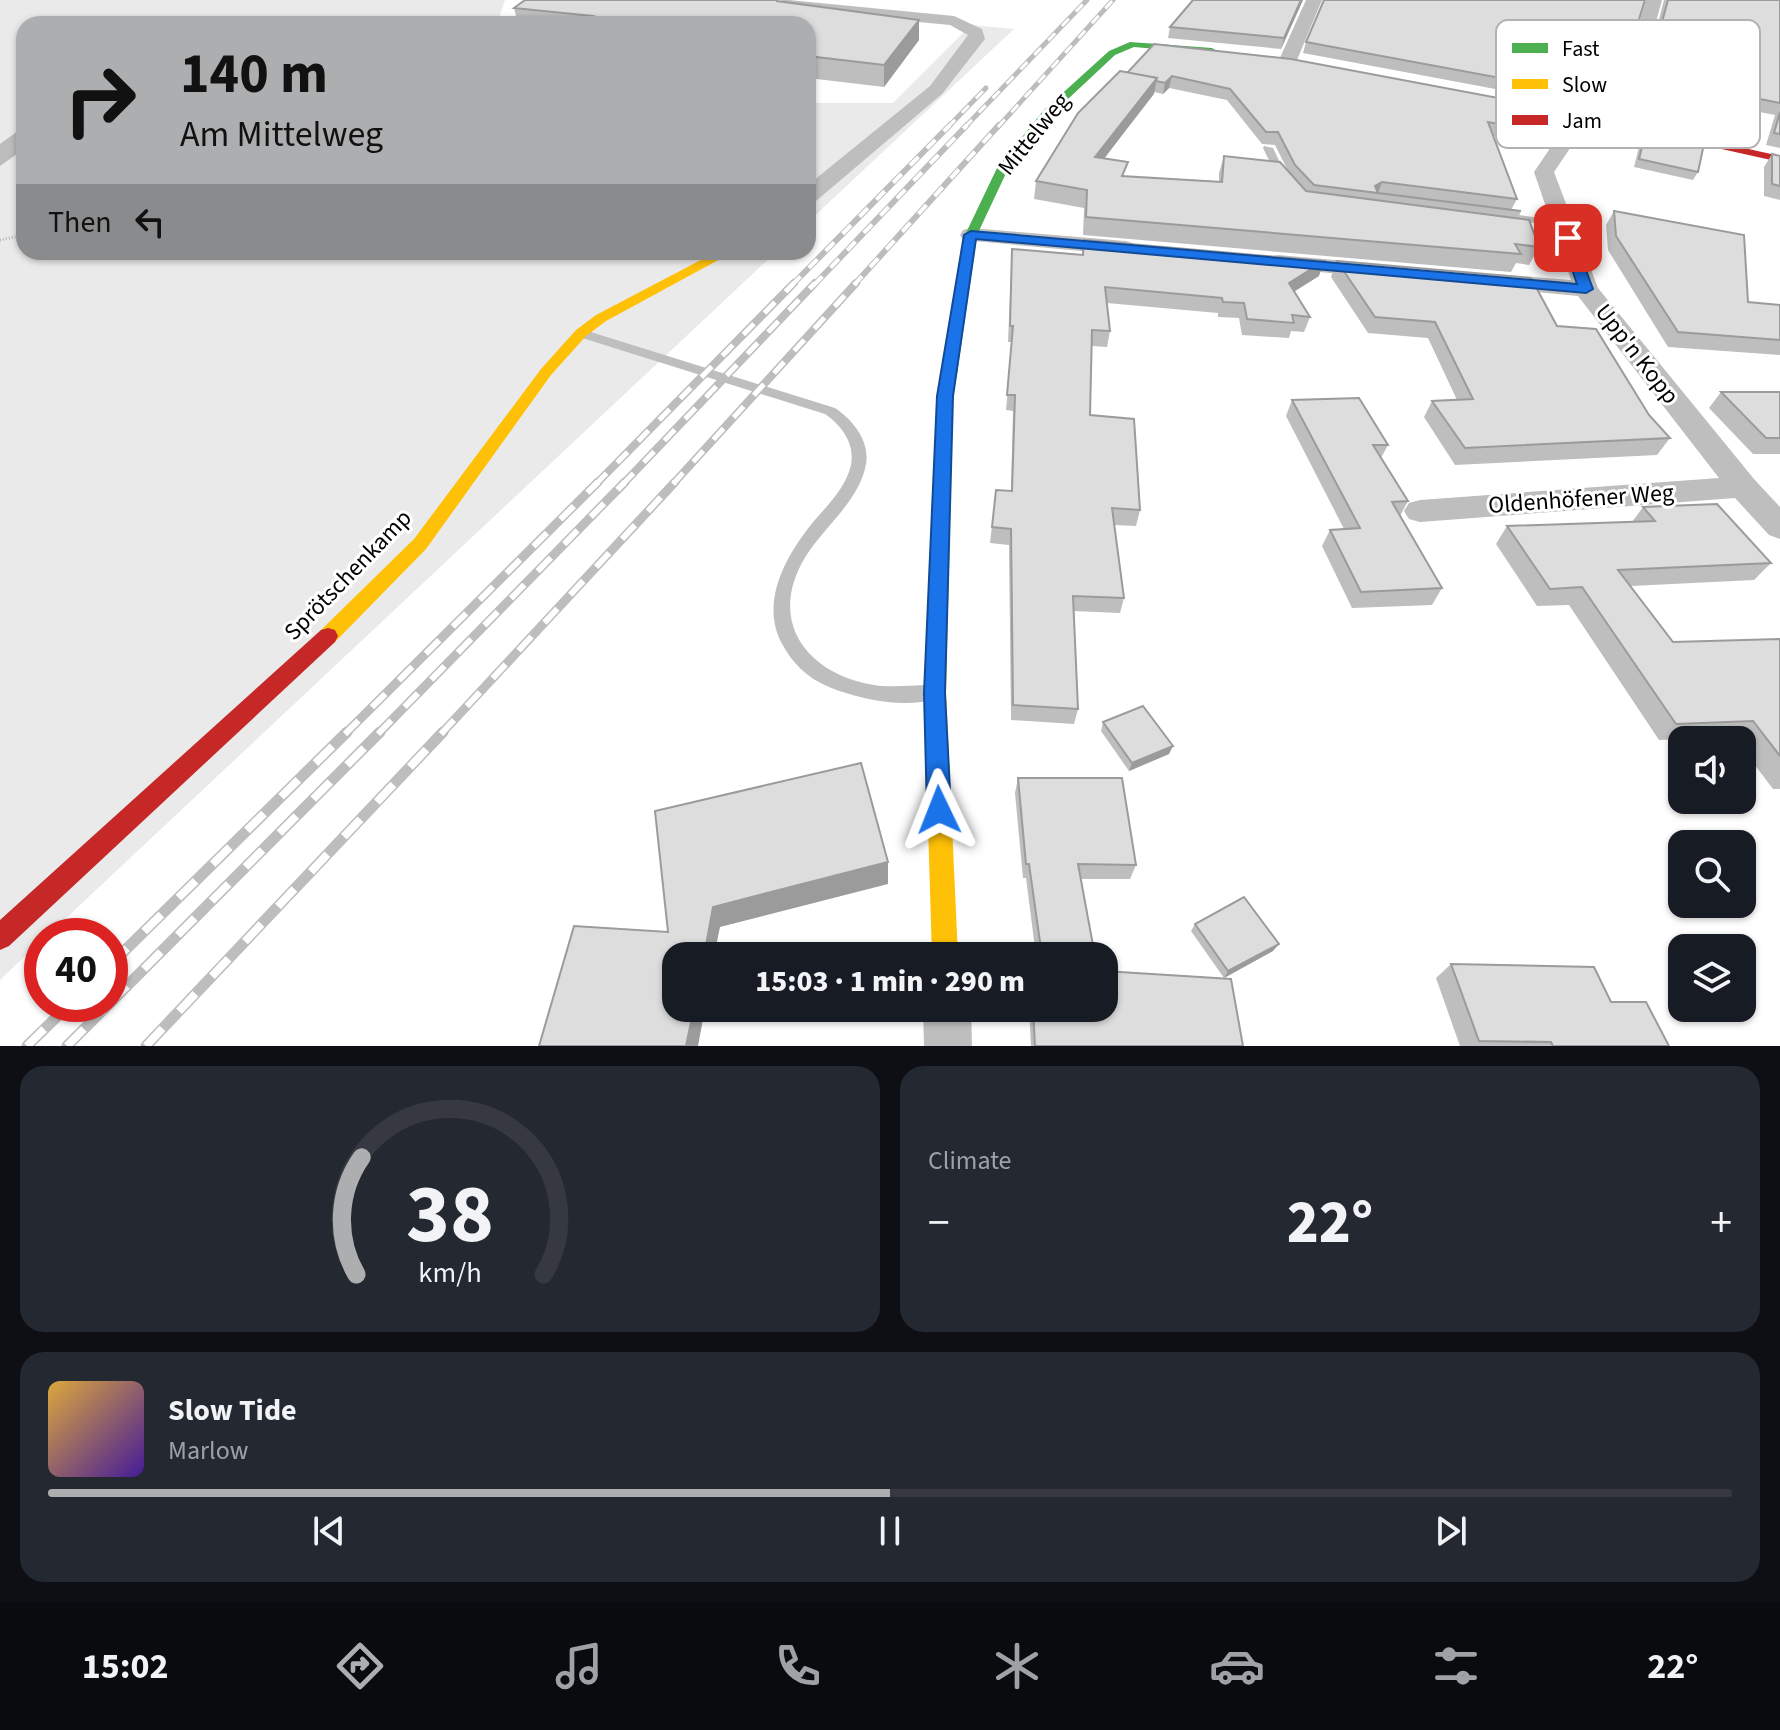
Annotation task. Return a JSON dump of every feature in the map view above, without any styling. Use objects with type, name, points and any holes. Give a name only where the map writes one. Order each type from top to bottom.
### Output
[{"type":"street","points":[[742,0],[923,18],[964,25],[976,33],[977,39],[936,90],[816,189]]},
{"type":"street","points":[[1288,60],[1314,0]]},
{"type":"street","points":[[1648,20],[1654,0]]},
{"type":"street","points":[[923,18],[941,2]]},
{"type":"street","name":"Mittelweg","points":[[944,942],[935,693],[945,396],[971,235],[1003,168],[1073,86],[1120,48],[1145,44],[1230,53]]},
{"type":"street","points":[[1458,93],[1496,100]]},
{"type":"street","name":"Upp'n Kopp","points":[[1560,148],[1544,172],[1586,289],[1743,487],[1780,527]]},
{"type":"street","points":[[1730,148],[1780,159]]},
{"type":"street","points":[[971,235],[1144,250]]},
{"type":"street","name":"Sprötschenkamp","points":[[0,937],[352,614],[420,544],[546,372],[581,333],[601,318],[711,260]]},
{"type":"street","points":[[1255,260],[1397,272]]},
{"type":"street","points":[[1476,279],[1586,289]]},
{"type":"street","name":"Oldenhöfener Weg","points":[[1420,511],[1743,487]]},
{"type":"street","points":[[947,1022],[948,1046]]},
{"type":"lane","points":[[1268,148],[1284,180],[1295,192]]},
{"type":"lane","points":[[1482,220],[1565,231]]},
{"type":"lane","points":[[581,333],[813,405],[842,418],[859,449],[858,471],[795,561],[783,591],[783,635],[805,666],[834,683],[875,693],[935,693]]},
{"type":"shaded area","points":[[0,0],[505,0],[500,16],[16,16],[16,260],[767,260],[66,918],[24,918],[24,957],[0,980]]},
{"type":"shaded area","points":[[971,25],[1014,29],[816,215],[816,103],[893,103]]},
{"type":"shaded area","points":[[16,132],[16,155],[0,166],[0,144]]},
{"type":"building","points":[[525,0],[777,0],[919,20],[884,65],[816,57],[816,16],[593,16],[514,8]]},
{"type":"building","points":[[1193,0],[1301,0],[1284,38],[1170,27]]},
{"type":"building","points":[[1324,0],[1645,0],[1639,20],[1496,20],[1496,77],[1306,42]]},
{"type":"building","points":[[1668,0],[1780,0],[1780,103],[1760,99],[1760,20],[1663,20]]},
{"type":"building","points":[[1154,44],[1291,59],[1496,98],[1496,123],[1488,122],[1517,199],[1382,182],[1375,186],[1378,193],[1521,211],[1314,185],[1295,165],[1278,132],[1266,132],[1230,89],[1172,76],[1165,83],[1156,81],[1157,78],[1127,73]]},
{"type":"building","points":[[1120,71],[1157,78],[1095,157],[1128,162],[1122,176],[1222,182],[1224,156],[1280,162],[1306,191],[1529,220],[1539,247],[1515,244],[1521,254],[1086,217],[1087,190],[1036,181],[1078,113]]},
{"type":"building","points":[[1780,112],[1780,134],[1774,133]]},
{"type":"building","points":[[1642,148],[1703,148],[1698,172],[1639,159]]},
{"type":"building","points":[[1772,154],[1780,156],[1780,186],[1772,184]]},
{"type":"building","points":[[1614,211],[1744,235],[1748,302],[1780,305],[1780,340],[1678,332],[1616,236]]},
{"type":"building","points":[[1084,240],[1324,261],[1289,283],[1310,317],[1292,315],[1294,323],[1247,319],[1244,303],[1223,302],[1222,298],[1105,287],[1110,331],[1092,330],[1090,415],[1134,419],[1140,510],[1112,508],[1124,598],[1073,596],[1078,709],[1013,705],[1011,529],[992,527],[996,490],[1012,491],[1015,395],[1007,395],[1013,326],[1010,326],[1012,249],[1083,255]]},
{"type":"building","points":[[1337,261],[1531,278],[1557,326],[1596,329],[1649,415],[1670,438],[1465,448],[1432,401],[1473,399],[1435,322],[1375,317]]},
{"type":"building","points":[[1721,392],[1780,392],[1780,438],[1766,438]]},
{"type":"building","points":[[1359,398],[1388,445],[1373,445],[1408,501],[1392,502],[1442,588],[1361,592],[1330,530],[1360,528],[1292,400]]},
{"type":"building","points":[[1717,504],[1771,563],[1618,570],[1673,642],[1780,639],[1780,756],[1753,721],[1676,724],[1582,587],[1550,589],[1507,526],[1655,521],[1643,507]]},
{"type":"building","points":[[1143,706],[1173,746],[1132,763],[1103,722]]},
{"type":"building","points":[[861,763],[888,862],[713,907],[707,942],[662,942],[662,1022],[691,1022],[686,1046],[539,1046],[574,926],[668,932],[655,811]]},
{"type":"building","points":[[1018,778],[1122,778],[1136,865],[1078,864],[1092,942],[1040,942],[1029,864],[1026,864]]},
{"type":"building","points":[[1244,897],[1279,944],[1228,971],[1195,924]]},
{"type":"building","points":[[1451,964],[1594,967],[1611,1002],[1646,1002],[1669,1046],[1553,1046],[1551,1042],[1479,1041]]},
{"type":"building","points":[[1118,972],[1231,979],[1243,1046],[1035,1046],[1034,1022],[1118,1022]]},
{"type":"railway","points":[[965,127],[1087,0]]},
{"type":"railway","points":[[998,127],[1113,0]]},
{"type":"railway","points":[[948,127],[986,88]]},
{"type":"railway","points":[[792,285],[950,125]]},
{"type":"railway","points":[[814,285],[967,125]]},
{"type":"railway","points":[[854,285],[999,125]]},
{"type":"railway","points":[[596,484],[794,283]]},
{"type":"railway","points":[[623,484],[815,283]]},
{"type":"railway","points":[[673,484],[856,283]]},
{"type":"railway","points":[[378,734],[625,482]]},
{"type":"railway","points":[[441,734],[675,482]]},
{"type":"railway","points":[[345,734],[596,484]]},
{"type":"railway","points":[[128,947],[347,732]]},
{"type":"railway","points":[[128,985],[380,732]]},
{"type":"railway","points":[[146,1046],[443,732]]},
{"type":"railway","points":[[27,1046],[52,1022]]},
{"type":"railway","points":[[67,1046],[91,1022]]},
{"type":"traffic: fast","points":[[949,374],[971,235],[1003,168],[1048,112],[1112,53],[1133,44],[1212,51]]},
{"type":"traffic: slow","points":[[328,636],[420,544],[546,372],[581,333],[601,318],[711,260]]},
{"type":"traffic: slow","points":[[944,942],[935,693],[945,396],[949,374]]},
{"type":"traffic: jam","points":[[1473,96],[1496,100]]},
{"type":"traffic: jam","points":[[1730,148],[1780,159]]},
{"type":"traffic: jam","points":[[0,937],[328,636]]},
{"type":"route","points":[[939,810],[935,693],[945,396],[971,235],[1586,289],[1568,238]]}]
